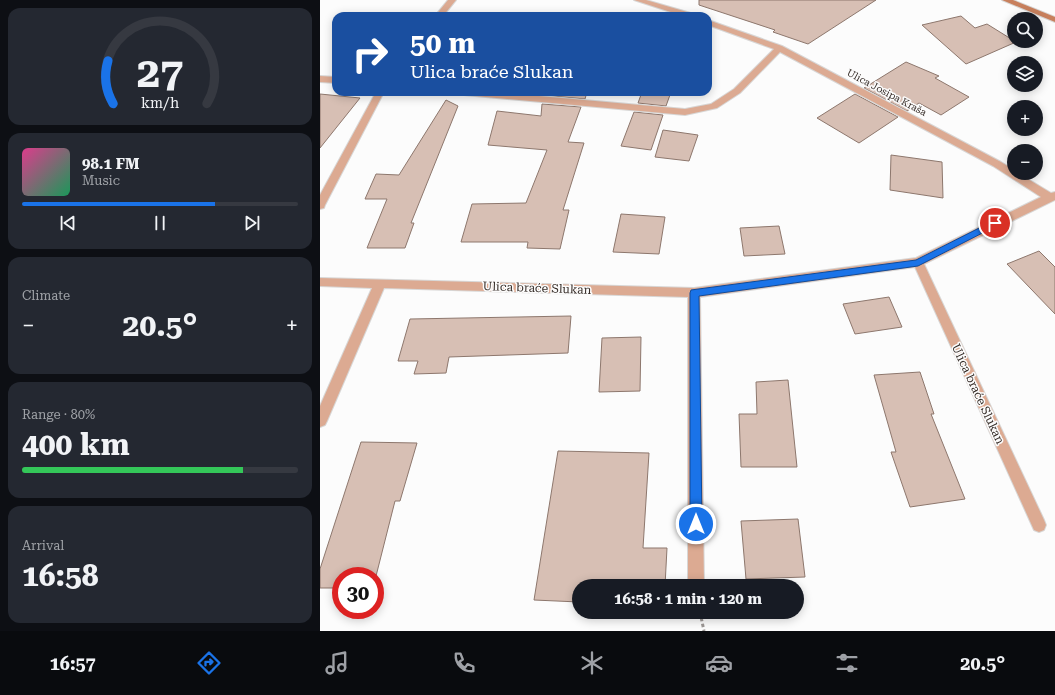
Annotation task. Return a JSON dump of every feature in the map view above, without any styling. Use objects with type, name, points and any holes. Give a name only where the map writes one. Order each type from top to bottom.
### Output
[{"type":"main road","points":[[1006,0],[1055,20]]},
{"type":"street","points":[[442,12],[452,0]]},
{"type":"street","points":[[638,0],[678,12]]},
{"type":"street","name":"Ulica Josipa Kraša","points":[[712,23],[779,48],[998,164],[1052,196]]},
{"type":"street","points":[[508,96],[684,112],[714,106],[737,90],[779,48]]},
{"type":"street","points":[[320,79],[332,80]]},
{"type":"street","points":[[320,206],[378,96]]},
{"type":"street","name":"Ulica braće Slukan","points":[[320,282],[694,293],[918,262],[1052,196]]},
{"type":"street","name":"Ulica braće Slukan","points":[[918,262],[1039,525]]},
{"type":"street","points":[[320,421],[380,283]]},
{"type":"street","points":[[694,293],[696,579]]},
{"type":"path","points":[[701,619],[704,631]]},
{"type":"building","points":[[699,0],[876,0],[808,44],[773,32],[775,30],[699,5]]},
{"type":"building","points":[[961,16],[975,28],[987,24],[1007,36],[1007,46],[966,64],[922,25]]},
{"type":"building","points":[[906,62],[939,76],[935,78],[969,97],[941,115],[919,103],[907,111],[864,88]]},
{"type":"building","points":[[320,94],[360,98],[320,148]]},
{"type":"building","points":[[855,94],[898,117],[859,143],[817,118]]},
{"type":"building","points":[[553,96],[586,96],[585,99]]},
{"type":"building","points":[[641,96],[670,96],[666,106],[638,103]]},
{"type":"building","points":[[446,100],[458,106],[411,223],[414,223],[405,248],[367,248],[387,199],[365,199],[376,174],[399,175]]},
{"type":"building","points":[[542,104],[581,107],[568,142],[584,143],[563,210],[569,210],[560,249],[527,248],[528,242],[461,242],[472,204],[526,203],[547,150],[488,145],[497,111],[541,116]]},
{"type":"building","points":[[634,112],[663,115],[651,150],[621,146]]},
{"type":"building","points":[[663,130],[698,135],[689,161],[655,157]]},
{"type":"building","points":[[891,155],[942,162],[943,198],[890,190]]},
{"type":"building","points":[[621,214],[665,217],[659,254],[613,252]]},
{"type":"building","points":[[779,226],[785,254],[744,256],[740,228]]},
{"type":"building","points":[[1039,251],[1055,267],[1055,314],[1007,264]]},
{"type":"building","points":[[889,297],[902,327],[855,334],[843,304]]},
{"type":"building","points":[[571,316],[568,353],[449,357],[446,373],[414,374],[418,361],[398,361],[410,319]]},
{"type":"building","points":[[641,337],[640,391],[599,392],[602,338]]},
{"type":"building","points":[[920,372],[934,414],[931,414],[965,499],[910,507],[891,452],[896,452],[874,375]]},
{"type":"building","points":[[788,380],[797,467],[741,467],[739,414],[757,414],[756,382]]},
{"type":"building","points":[[361,442],[417,443],[400,501],[395,501],[378,567],[332,567],[332,588],[320,588],[320,569]]},
{"type":"building","points":[[558,451],[649,453],[643,548],[667,548],[665,579],[572,579],[572,602],[534,600]]},
{"type":"building","points":[[798,519],[805,577],[746,579],[741,521]]},
{"type":"route","points":[[696,524],[694,293],[918,262],[995,223]]}]
